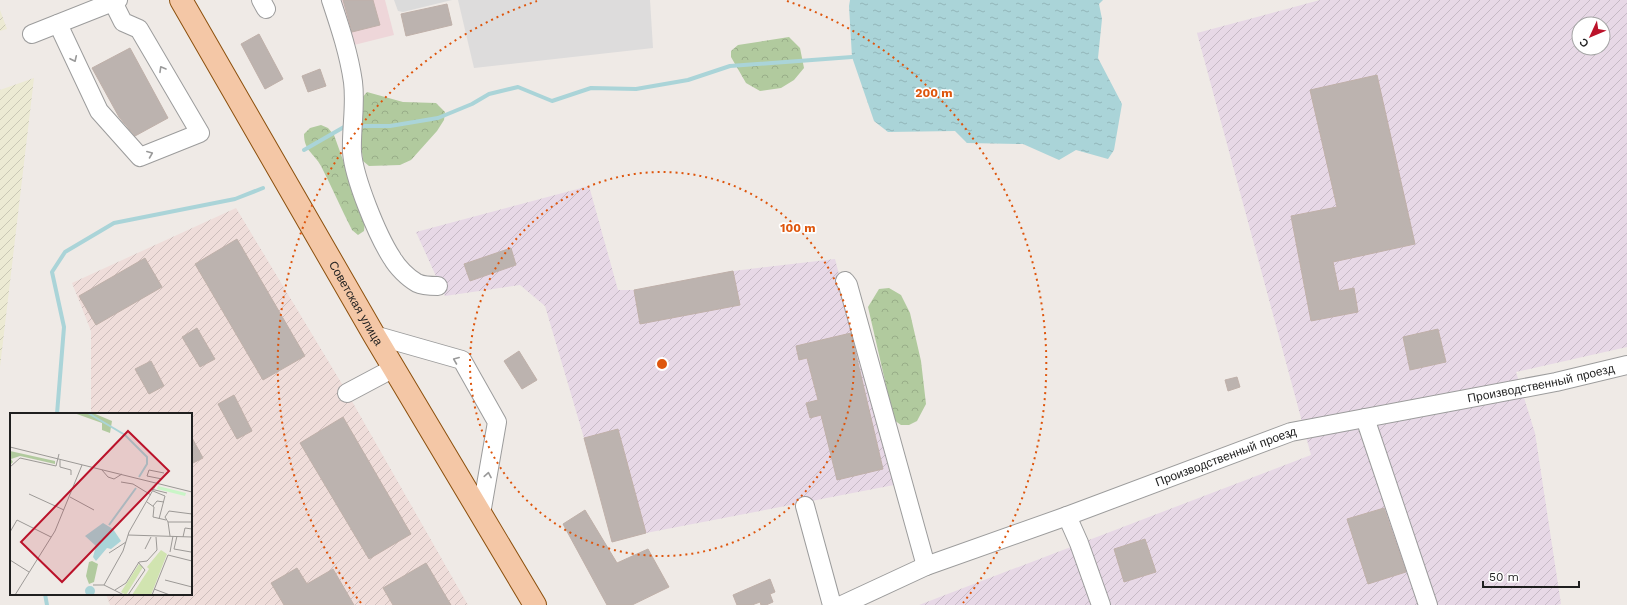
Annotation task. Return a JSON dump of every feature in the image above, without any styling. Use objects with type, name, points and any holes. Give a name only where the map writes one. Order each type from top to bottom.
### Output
[{"type":"main road","name":"Советская улица","points":[[182,0],[374,335],[535,605]]},
{"type":"street","points":[[331,0],[347,52],[353,84],[352,153],[361,188],[376,228],[392,258],[406,274],[419,284],[438,286]]},
{"type":"street","points":[[32,34],[116,1],[123,22],[139,29],[200,133],[140,157],[99,111],[58,24]]},
{"type":"street","points":[[845,281],[848,285],[926,566]]},
{"type":"street","points":[[374,335],[462,360],[497,422],[482,514]]},
{"type":"street","name":"Производственный проезд","points":[[842,605],[926,566],[1067,516],[1291,432],[1556,382],[1627,365]]},
{"type":"street","points":[[347,393],[394,368]]},
{"type":"street","points":[[1365,418],[1428,605]]},
{"type":"street","points":[[805,506],[832,605]]},
{"type":"street","points":[[1067,516],[1101,605]]},
{"type":"shaded area","points":[[338,0],[385,0],[394,35],[350,46]]},
{"type":"shaded area","points":[[394,0],[452,0],[403,12],[398,11]]},
{"type":"shaded area","points":[[458,0],[650,0],[653,48],[474,68]]},
{"type":"shaded area","points":[[1320,0],[1627,0],[1627,347],[1516,372],[1535,433],[1561,604],[919,605],[1311,455],[1197,33]]},
{"type":"shaded area","points":[[0,10],[7,29],[0,31]]},
{"type":"shaded area","points":[[34,78],[0,367],[0,90]]},
{"type":"shaded area","points":[[589,186],[618,290],[634,290],[733,271],[835,259],[894,485],[646,533],[612,542],[584,438],[545,306],[520,285],[445,296],[416,232]]},
{"type":"shaded area","points":[[236,208],[345,389],[468,605],[110,605],[106,595],[192,595],[192,413],[91,413],[91,331],[72,283]]},
{"type":"green space","points":[[789,37],[800,48],[804,68],[794,80],[781,88],[760,91],[746,83],[731,57],[731,51],[738,45]]},
{"type":"green space","points":[[367,92],[403,102],[436,103],[445,112],[444,120],[437,131],[411,160],[400,165],[369,166],[363,161],[361,143],[361,99]]},
{"type":"green space","points":[[321,125],[328,128],[334,135],[365,221],[364,231],[358,235],[352,230],[321,166],[310,152],[304,140],[304,134],[310,128]]},
{"type":"green space","points":[[889,288],[901,295],[910,313],[921,361],[926,404],[917,421],[909,425],[901,425],[894,420],[868,307],[879,289]]},
{"type":"water","points":[[850,0],[1103,0],[1099,4],[1102,19],[1098,58],[1122,104],[1114,150],[1108,159],[1076,150],[1059,160],[1023,144],[967,143],[955,131],[888,132],[874,121],[852,57],[849,6]]},
{"type":"building","points":[[343,0],[373,0],[380,25],[352,32]]},
{"type":"building","points":[[447,4],[452,25],[406,36],[401,14]]},
{"type":"building","points":[[259,34],[283,79],[265,89],[241,44]]},
{"type":"building","points":[[130,48],[168,118],[135,136],[119,117],[92,68]]},
{"type":"building","points":[[320,69],[326,86],[308,92],[302,76]]},
{"type":"building","points":[[1377,75],[1415,244],[1333,262],[1339,291],[1354,288],[1358,312],[1311,321],[1291,216],[1337,207],[1310,90]]},
{"type":"building","points":[[237,239],[305,356],[263,380],[195,264]]},
{"type":"building","points":[[511,248],[516,265],[470,281],[464,264]]},
{"type":"building","points":[[145,258],[162,287],[96,325],[79,296]]},
{"type":"building","points":[[733,271],[740,305],[640,324],[634,290]]},
{"type":"building","points":[[197,328],[215,359],[200,367],[182,337]]},
{"type":"building","points":[[1438,329],[1446,362],[1410,370],[1403,337]]},
{"type":"building","points":[[851,333],[883,469],[837,480],[821,415],[810,418],[806,403],[818,400],[807,358],[799,360],[796,346]]},
{"type":"building","points":[[519,351],[537,380],[522,389],[504,361]]},
{"type":"building","points":[[151,361],[164,386],[149,394],[135,369]]},
{"type":"building","points":[[1237,377],[1240,387],[1228,391],[1225,380]]},
{"type":"building","points":[[234,395],[252,431],[237,439],[218,404]]},
{"type":"building","points":[[343,417],[411,534],[369,559],[300,443]]},
{"type":"building","points":[[618,429],[646,533],[612,542],[584,438]]},
{"type":"building","points":[[192,438],[203,458],[192,464]]},
{"type":"building","points":[[1384,508],[1406,572],[1368,584],[1347,519]]},
{"type":"building","points":[[585,510],[617,563],[648,549],[669,587],[632,605],[607,605],[563,524]]},
{"type":"building","points":[[1145,539],[1156,572],[1124,582],[1114,549]]},
{"type":"building","points":[[426,563],[451,605],[393,605],[383,588]]},
{"type":"building","points":[[297,568],[307,584],[333,569],[354,605],[284,605],[271,583]]},
{"type":"building","points":[[770,579],[775,592],[770,594],[773,602],[766,605],[761,605],[760,602],[752,605],[737,605],[733,595]]},
{"type":"waterway","points":[[357,126],[390,126],[438,118],[472,104],[489,94],[518,87],[552,101],[591,88],[636,89],[688,80],[730,66],[852,57]]},
{"type":"waterway","points":[[304,150],[348,126]]},
{"type":"waterway","points":[[57,413],[64,327],[52,272],[65,252],[114,223],[235,199],[263,188]]},
{"type":"waterway","points":[[45,595],[47,605]]}]
